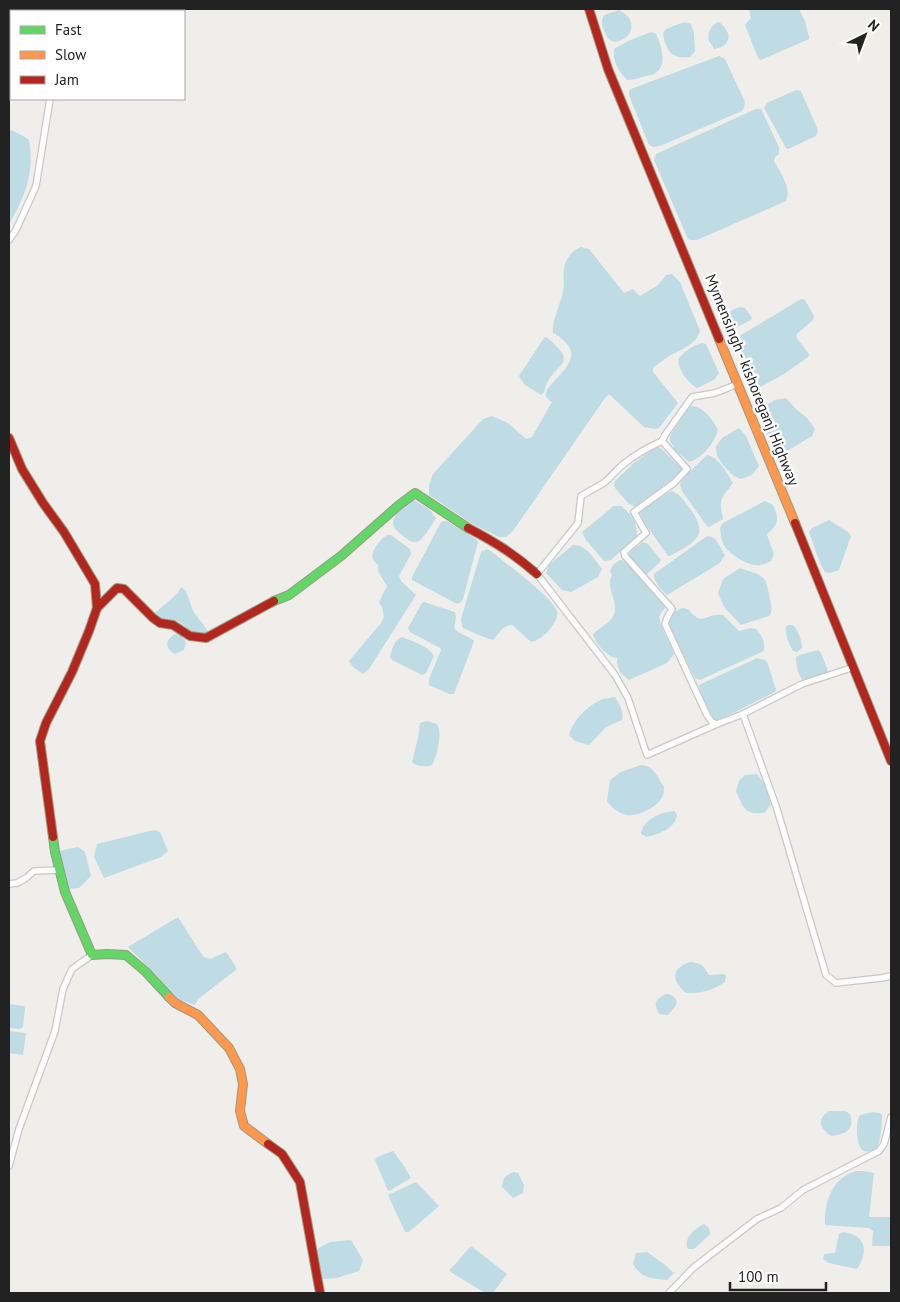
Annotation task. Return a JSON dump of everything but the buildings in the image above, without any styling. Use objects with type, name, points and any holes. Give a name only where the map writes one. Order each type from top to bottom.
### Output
[{"type":"street","name":"Mymensingh - kishoreganj Highway","points":[[589,9],[608,69],[854,666],[891,762]]},
{"type":"street","points":[[9,240],[16,230],[36,186],[50,100]]},
{"type":"street","points":[[537,574],[578,523],[581,496],[603,484],[623,464],[644,449],[662,441],[692,397],[715,393],[738,384]]},
{"type":"street","points":[[9,438],[22,469],[64,532],[94,584],[97,608]]},
{"type":"street","points":[[662,441],[687,469],[674,483],[634,512],[646,534],[624,552],[625,556],[672,609],[666,618],[665,624],[707,716],[712,722],[717,724]]},
{"type":"street","points":[[92,954],[65,892],[55,852],[40,741],[46,723],[79,656],[97,608],[117,588],[124,588],[160,623],[174,625],[190,636],[206,638],[272,602],[289,595],[341,556],[415,493],[463,526],[490,539],[516,556],[537,574],[615,675],[628,698],[647,755],[743,714],[802,684],[854,666]]},
{"type":"street","points":[[743,714],[777,809],[826,975],[836,983],[891,976]]},
{"type":"street","points":[[9,884],[22,880],[34,871],[60,870]]},
{"type":"street","points":[[9,1166],[19,1130],[55,1031],[62,989],[72,969],[92,954],[126,955],[146,972],[175,1003],[198,1015],[229,1048],[240,1069],[243,1084],[240,1111],[244,1126],[282,1154],[300,1182],[320,1293]]},
{"type":"street","points":[[669,1293],[693,1268],[757,1219],[780,1208],[804,1190],[879,1151],[884,1144],[891,1117]]},
{"type":"water","points":[[749,9],[799,9],[805,21],[809,39],[761,60],[758,58],[745,25],[751,18]]},
{"type":"water","points":[[619,10],[631,22],[631,28],[625,38],[615,42],[607,37],[602,21],[604,15]]},
{"type":"water","points":[[684,22],[691,24],[694,33],[695,51],[690,57],[678,57],[668,49],[663,33],[666,29]]},
{"type":"water","points":[[719,22],[726,30],[728,38],[725,45],[714,49],[709,42],[710,29]]},
{"type":"water","points":[[651,32],[656,34],[660,44],[663,61],[659,70],[654,74],[627,80],[617,66],[614,58],[614,49]]},
{"type":"water","points":[[719,56],[725,59],[745,102],[742,111],[660,146],[653,147],[649,145],[629,91]]},
{"type":"water","points":[[796,90],[801,91],[818,130],[816,136],[788,149],[764,108],[767,103]]},
{"type":"water","points":[[756,109],[761,109],[779,147],[779,154],[775,157],[774,161],[788,191],[786,201],[697,240],[688,239],[654,160],[656,154]]},
{"type":"water","points":[[9,129],[29,140],[31,162],[24,194],[9,224]]},
{"type":"water","points":[[581,247],[589,249],[624,293],[633,289],[640,296],[658,285],[666,275],[672,274],[680,282],[700,331],[695,340],[653,368],[653,372],[678,403],[659,428],[644,427],[609,394],[513,531],[506,537],[499,537],[469,522],[429,495],[429,486],[433,474],[483,419],[492,416],[508,423],[526,439],[532,437],[552,402],[546,397],[547,391],[571,358],[571,351],[566,343],[553,333],[553,329],[563,291],[565,264],[571,254]]},
{"type":"water","points":[[801,299],[805,300],[814,316],[813,320],[796,337],[809,354],[808,357],[784,374],[755,390],[752,388],[735,343],[736,338]]},
{"type":"water","points":[[740,307],[745,308],[752,318],[731,329],[725,319],[731,311]]},
{"type":"water","points":[[546,337],[564,357],[562,364],[553,374],[541,395],[525,385],[519,376]]},
{"type":"water","points":[[702,343],[706,344],[719,373],[714,380],[697,388],[684,376],[678,360],[688,350]]},
{"type":"water","points":[[786,398],[807,418],[815,429],[812,436],[784,453],[775,446],[767,434],[762,420],[761,408],[775,400]]},
{"type":"water","points":[[691,406],[700,408],[718,430],[707,450],[689,462],[676,451],[670,441],[670,436]]},
{"type":"water","points":[[739,428],[746,436],[759,466],[752,475],[741,479],[734,476],[724,466],[717,455],[716,447],[722,438]]},
{"type":"water","points":[[658,447],[682,469],[680,473],[635,507],[628,503],[615,488],[615,481],[635,462]]},
{"type":"water","points":[[707,455],[719,462],[733,483],[725,493],[721,503],[723,519],[709,527],[682,491],[680,484],[683,478]]},
{"type":"water","points":[[671,491],[683,499],[695,516],[699,524],[699,531],[693,542],[668,556],[642,519],[640,513],[643,509]]},
{"type":"water","points":[[412,500],[429,509],[436,518],[424,536],[415,542],[412,542],[398,532],[393,522],[400,510]]},
{"type":"water","points":[[765,501],[773,505],[777,515],[775,526],[767,535],[774,554],[771,561],[763,565],[756,565],[741,560],[725,547],[721,538],[720,528],[723,523]]},
{"type":"water","points":[[614,506],[621,506],[631,515],[635,522],[637,536],[611,560],[604,561],[586,540],[582,532]]},
{"type":"water","points":[[829,520],[851,536],[839,570],[830,573],[825,572],[820,563],[809,532],[812,528]]},
{"type":"water","points":[[447,521],[478,542],[463,599],[457,604],[412,580],[441,522]]},
{"type":"water","points":[[387,535],[391,535],[410,549],[411,554],[399,576],[402,582],[416,595],[369,669],[363,674],[353,667],[349,661],[384,617],[379,602],[387,586],[372,556],[382,539]]},
{"type":"water","points":[[707,536],[716,540],[725,555],[720,563],[667,595],[656,583],[654,574]]},
{"type":"water","points":[[643,542],[648,544],[661,560],[647,574],[630,557],[629,553]]},
{"type":"water","points":[[573,545],[586,550],[602,569],[598,577],[571,592],[562,590],[546,573],[549,565]]},
{"type":"water","points":[[487,549],[537,589],[557,611],[553,625],[539,639],[531,642],[512,625],[503,628],[493,640],[463,628],[461,619],[481,552]]},
{"type":"water","points":[[620,560],[634,569],[664,605],[665,608],[660,615],[660,623],[674,654],[667,663],[629,680],[620,671],[617,658],[609,655],[602,649],[593,634],[610,620],[615,613],[610,586],[612,576],[610,570]]},
{"type":"water","points":[[740,568],[755,573],[765,580],[772,608],[769,616],[741,625],[724,607],[718,593],[723,579]]},
{"type":"water","points":[[181,587],[186,591],[193,611],[208,631],[204,637],[196,635],[179,622],[162,620],[155,613],[178,593]]},
{"type":"water","points":[[424,602],[455,612],[454,628],[474,641],[454,694],[449,694],[429,685],[429,679],[441,650],[410,632],[408,628]]},
{"type":"water","points":[[682,608],[688,609],[693,615],[701,619],[723,615],[739,631],[751,628],[756,629],[763,638],[764,651],[700,680],[695,678],[667,623],[672,613]]},
{"type":"water","points":[[788,625],[794,627],[800,638],[802,648],[797,652],[793,651],[788,640],[786,627]]},
{"type":"water","points":[[177,633],[186,642],[184,650],[175,654],[171,652],[167,643]]},
{"type":"water","points":[[402,637],[432,652],[434,656],[426,673],[422,675],[392,660],[390,657],[395,643]]},
{"type":"water","points":[[818,650],[828,671],[826,675],[804,681],[799,674],[796,657]]},
{"type":"water","points":[[757,658],[765,660],[768,664],[775,692],[717,721],[713,719],[705,706],[699,685]]},
{"type":"water","points":[[615,697],[622,711],[622,720],[606,727],[589,745],[575,741],[569,735],[574,724],[587,709],[603,699]]},
{"type":"water","points":[[427,721],[437,724],[439,728],[436,756],[432,765],[416,765],[412,762],[420,723]]},
{"type":"water","points":[[641,765],[650,767],[653,770],[664,787],[663,795],[648,810],[631,815],[623,814],[615,810],[607,801],[610,780],[621,772]]},
{"type":"water","points":[[757,774],[766,786],[771,805],[764,813],[752,813],[745,809],[736,791],[739,781],[745,775]]},
{"type":"water","points":[[674,811],[677,815],[676,820],[670,827],[647,837],[641,834],[648,821],[664,813]]},
{"type":"water","points":[[154,830],[160,832],[168,851],[161,857],[104,878],[94,857],[97,844]]},
{"type":"water","points":[[78,847],[85,852],[91,876],[79,888],[68,889],[59,851]]},
{"type":"water","points":[[178,917],[204,957],[210,959],[226,952],[237,969],[198,999],[195,1005],[175,998],[160,979],[128,947]]},
{"type":"water","points":[[690,962],[702,965],[709,975],[724,974],[726,976],[725,982],[706,991],[686,993],[681,989],[675,976],[679,968]]},
{"type":"water","points":[[666,994],[673,996],[677,1002],[668,1015],[659,1014],[656,1002]]},
{"type":"water","points":[[9,1004],[24,1006],[25,1008],[23,1027],[20,1029],[9,1028]]},
{"type":"water","points":[[9,1031],[26,1033],[23,1055],[9,1053]]},
{"type":"water","points":[[829,1111],[845,1111],[850,1114],[851,1124],[848,1130],[831,1136],[824,1130],[821,1121]]},
{"type":"water","points":[[873,1112],[882,1115],[880,1136],[877,1147],[872,1151],[866,1152],[863,1151],[858,1141],[857,1123],[860,1115]]},
{"type":"water","points":[[393,1151],[411,1178],[388,1191],[375,1160],[377,1157]]},
{"type":"water","points":[[856,1171],[874,1173],[869,1217],[891,1217],[891,1246],[872,1246],[873,1231],[869,1228],[825,1225],[828,1200],[835,1185],[848,1174]]},
{"type":"water","points":[[513,1172],[518,1173],[524,1185],[523,1193],[513,1198],[502,1187],[505,1178]]},
{"type":"water","points":[[416,1182],[439,1206],[409,1232],[405,1232],[388,1195]]},
{"type":"water","points":[[704,1224],[709,1228],[710,1234],[694,1249],[688,1249],[688,1238],[693,1231]]},
{"type":"water","points":[[843,1232],[857,1237],[863,1245],[863,1256],[857,1269],[829,1263],[823,1259],[824,1254],[835,1253],[839,1234]]},
{"type":"water","points":[[351,1240],[363,1260],[359,1271],[337,1278],[321,1279],[317,1265],[317,1249],[330,1242]]},
{"type":"water","points":[[471,1246],[507,1274],[493,1293],[485,1293],[449,1271]]},
{"type":"water","points":[[647,1252],[674,1273],[667,1280],[647,1277],[636,1269],[633,1264],[636,1253]]},
{"type":"traffic: fast","points":[[274,601],[289,595],[341,556],[415,493],[468,528]]},
{"type":"traffic: fast","points":[[53,837],[65,892],[92,955],[126,955],[146,972],[169,997]]},
{"type":"traffic: slow","points":[[719,339],[795,523]]},
{"type":"traffic: slow","points":[[169,997],[175,1003],[198,1015],[229,1048],[240,1069],[243,1084],[240,1111],[244,1126],[268,1144]]},
{"type":"traffic: jam","points":[[589,9],[608,69],[719,339]]},
{"type":"traffic: jam","points":[[9,438],[22,469],[64,532],[95,584],[97,608],[89,631],[72,672],[46,723],[40,741],[53,837]]},
{"type":"traffic: jam","points":[[795,523],[891,761]]},
{"type":"traffic: jam","points":[[468,528],[504,549],[537,574]]},
{"type":"traffic: jam","points":[[97,608],[117,588],[124,589],[160,623],[173,625],[190,636],[206,638],[274,601]]},
{"type":"traffic: jam","points":[[268,1144],[282,1154],[300,1182],[320,1293]]}]
